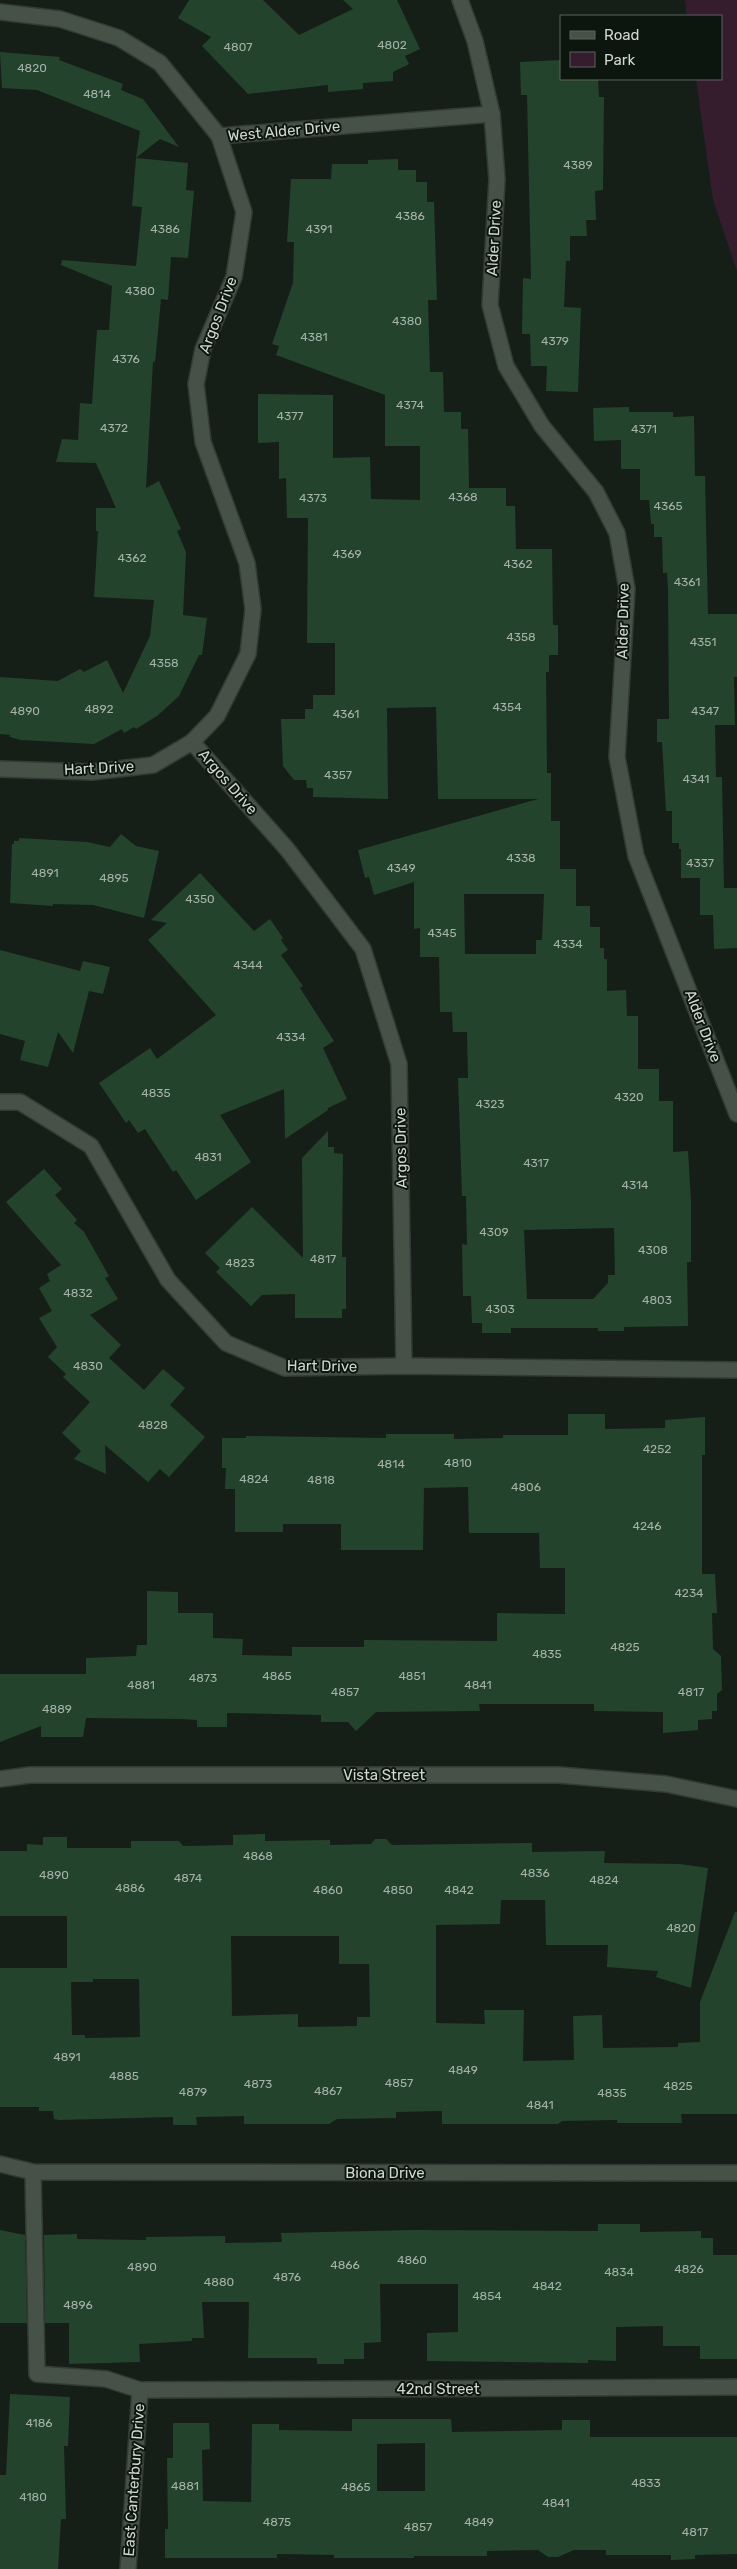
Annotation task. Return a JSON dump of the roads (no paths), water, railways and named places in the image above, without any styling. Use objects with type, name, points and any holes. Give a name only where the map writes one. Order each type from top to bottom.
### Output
[{"type":"street","name":"Alder Drive","points":[[460,0],[475,41],[492,114],[497,179],[490,305],[506,366],[542,426],[596,492],[617,533],[627,589],[617,757],[636,856],[737,1114]]},
{"type":"street","name":"West Alder Drive","points":[[0,12],[60,19],[119,38],[160,63],[219,136],[492,114]]},
{"type":"street","name":"Argos Drive","points":[[219,136],[244,212],[234,277],[203,349],[196,384],[203,442],[247,564],[253,608],[248,654],[217,716],[192,742],[287,848],[363,949],[399,1064],[404,1366]]},
{"type":"street","name":"Hart Drive","points":[[0,769],[92,772],[153,765],[192,742]]},
{"type":"street","name":"Hart Drive","points":[[0,1102],[20,1102],[91,1146],[168,1280],[226,1343],[285,1368],[404,1366],[737,1370]]},
{"type":"street","name":"Vista Street","points":[[0,1779],[30,1775],[559,1775],[666,1784],[737,1800]]},
{"type":"street","name":"Biona Drive","points":[[0,2164],[33,2172],[737,2173]]},
{"type":"street","name":"42nd Street","points":[[33,2172],[36,2374],[106,2379],[140,2390],[737,2387]]},
{"type":"street","name":"East Canterbury Drive","points":[[128,2569],[140,2390]]}]
